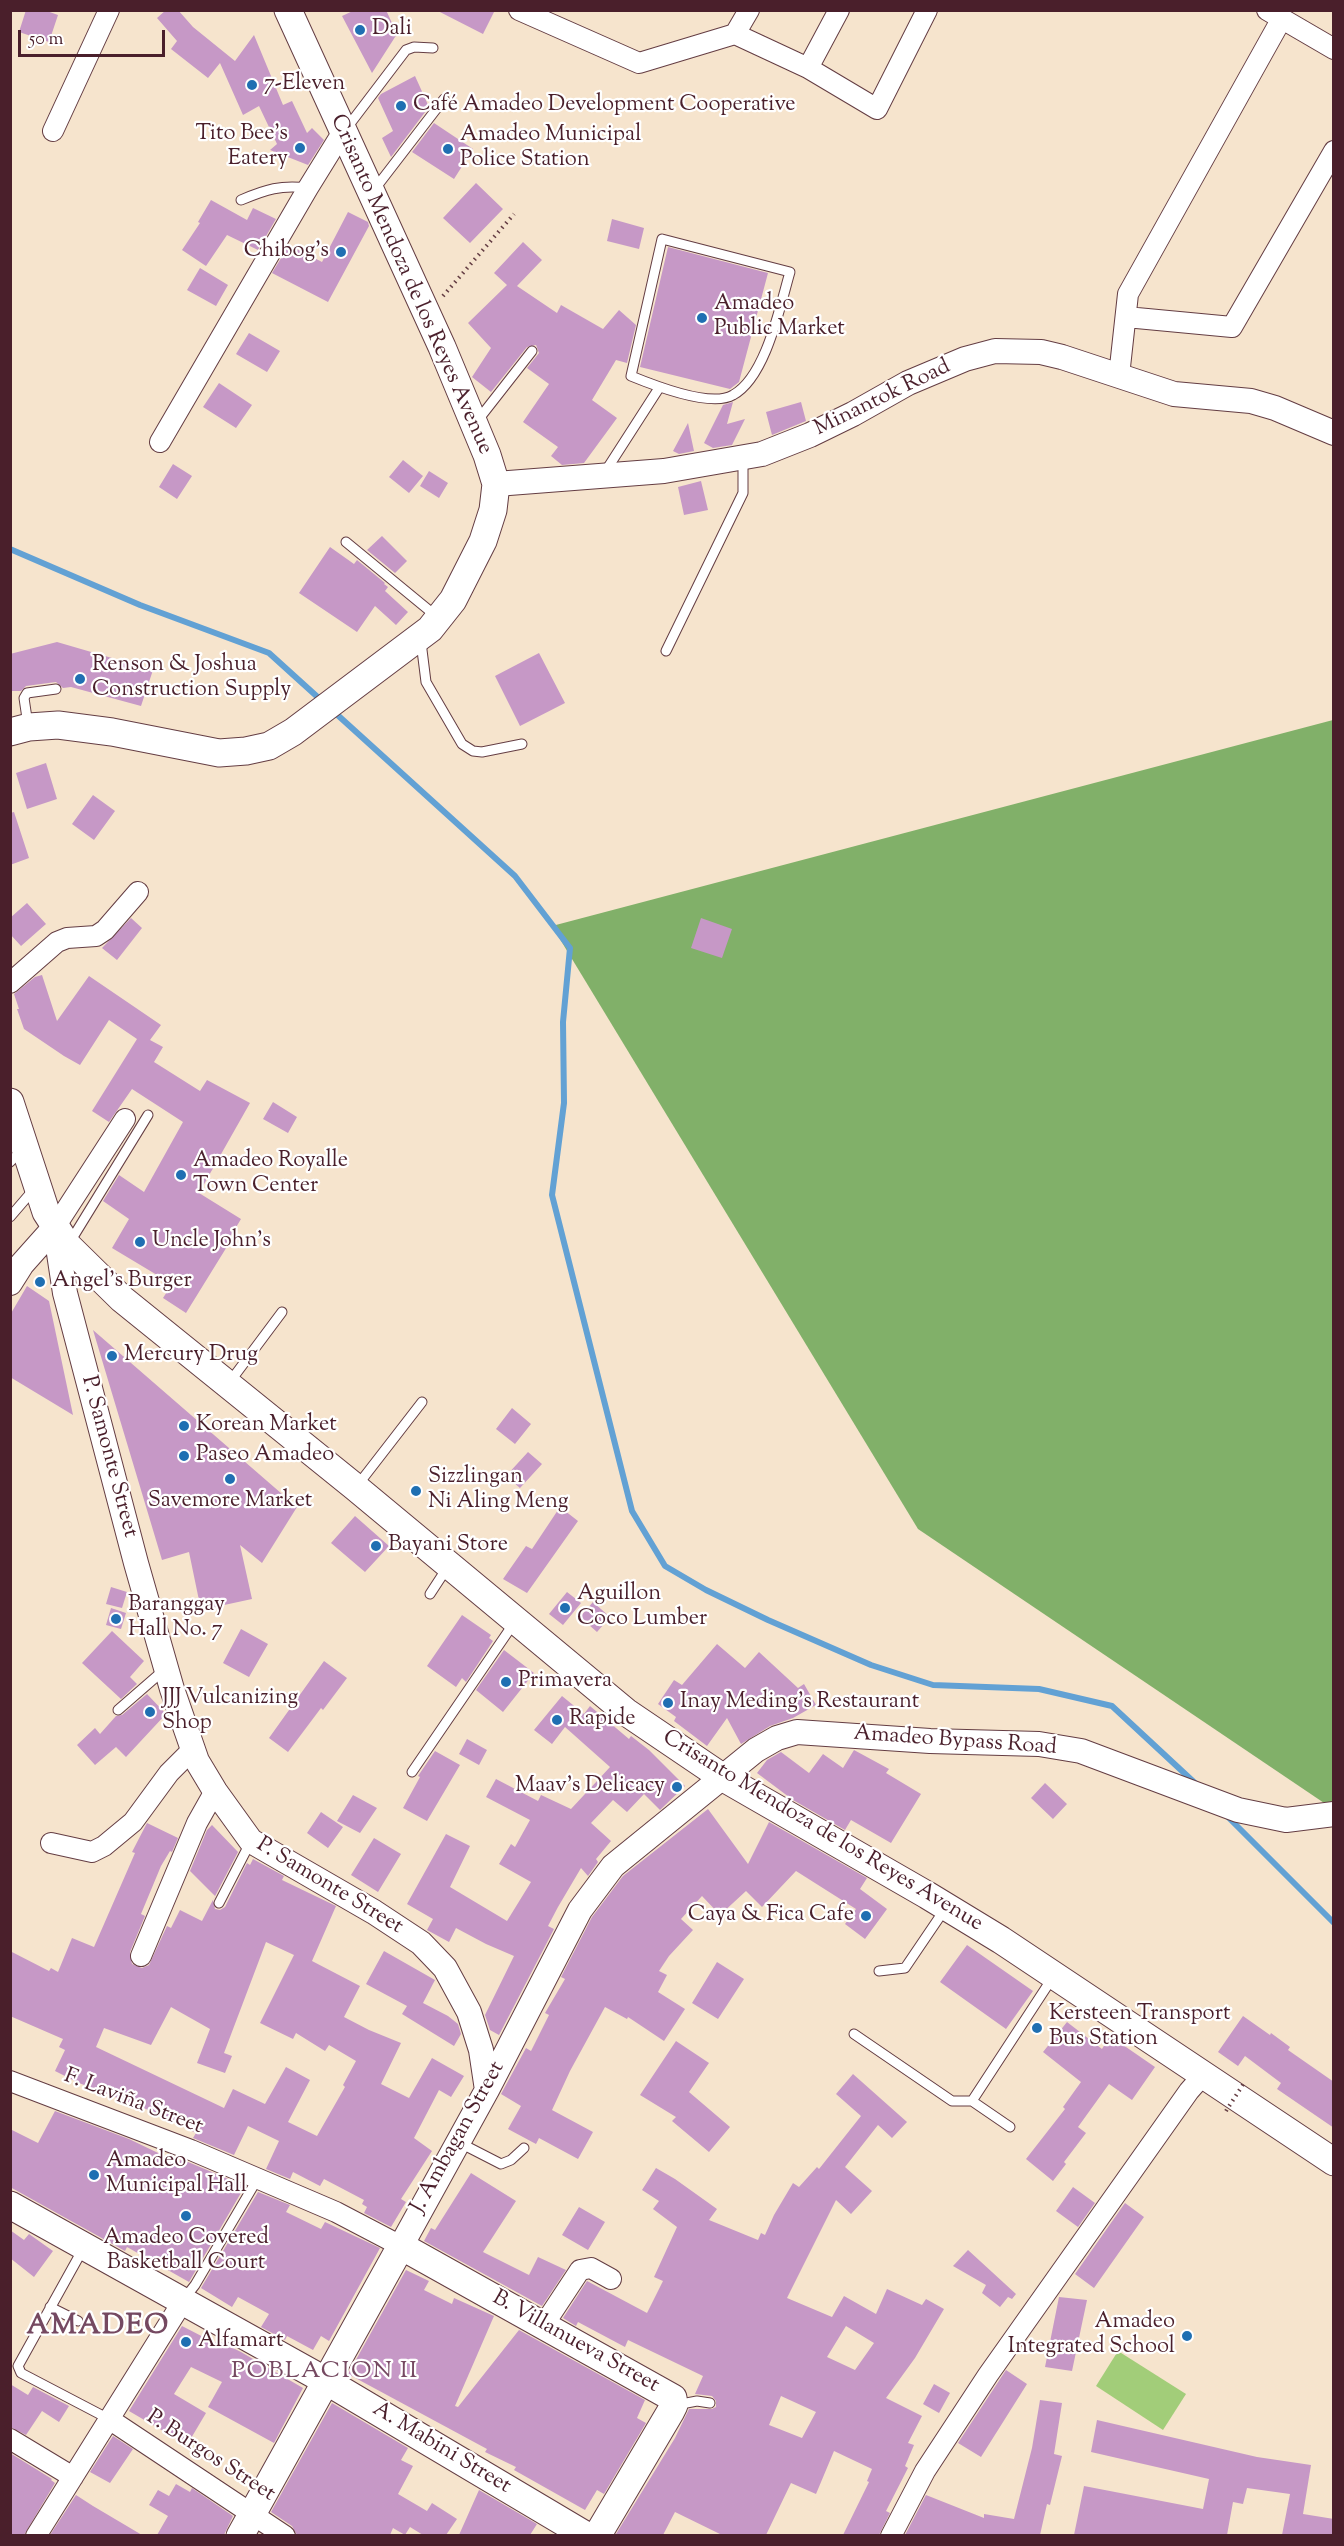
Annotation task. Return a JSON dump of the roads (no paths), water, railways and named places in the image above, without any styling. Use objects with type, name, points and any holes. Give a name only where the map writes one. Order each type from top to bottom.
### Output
[{"type":"main road","name":"Crisanto Mendoza de los Reyes Avenue","points":[[20,730],[58,725],[219,753],[246,752],[269,746],[293,732],[420,638],[440,619],[464,580],[483,541],[493,510],[496,484],[488,455],[288,10]]},
{"type":"main road","name":"Crisanto Mendoza de los Reyes Avenue","points":[[10,1102],[18,1154],[38,1184],[46,1212],[61,1237],[122,1299],[355,1487],[626,1712],[722,1777],[946,1907],[1054,1975],[1334,2163]]},
{"type":"main road","name":"A. Mabini Street","points":[[10,2205],[326,2381],[587,2535]]},
{"type":"main road","name":"B. Villanueva Street","points":[[401,2246],[673,2398],[674,2405],[597,2535]]},
{"type":"main road","name":"J. Ambagan Street","points":[[246,2524],[401,2246]]},
{"type":"street","points":[[53,131],[109,10]]},
{"type":"street","points":[[519,10],[639,63],[735,34],[808,68],[877,109],[927,10]]},
{"type":"street","points":[[735,34],[749,10]]},
{"type":"street","points":[[808,68],[838,10]]},
{"type":"street","points":[[1119,376],[1128,294],[1274,15],[1334,49]]},
{"type":"street","points":[[160,442],[342,133]]},
{"type":"street","points":[[1126,317],[1233,327],[1334,151]]},
{"type":"street","name":"Minantok Road","points":[[496,484],[664,471],[762,454],[810,435],[908,383],[965,359],[996,351],[1041,352],[1174,394],[1251,401],[1275,408],[1334,433]]},
{"type":"street","points":[[10,983],[57,942],[67,938],[96,936],[105,930],[138,892]]},
{"type":"street","points":[[11,1281],[22,1264],[61,1237],[125,1119]]},
{"type":"street","name":"P. Samonte Street","points":[[61,1237],[65,1293],[166,1668],[193,1749],[215,1791],[251,1841],[374,1912],[421,1943],[444,1968],[470,2013],[481,2050],[487,2090]]},
{"type":"street","name":"Amadeo Bypass Road","points":[[722,1777],[756,1750],[777,1738],[797,1732],[930,1741],[1039,1744],[1081,1751],[1238,1810],[1286,1820],[1334,1814]]},
{"type":"street","points":[[51,1843],[92,1852],[104,1846],[133,1822],[169,1773],[193,1749]]},
{"type":"street","name":"J. Ambagan Street","points":[[401,2246],[487,2090],[580,1910],[613,1866],[722,1777]]},
{"type":"street","points":[[141,1956],[196,1823],[215,1791]]},
{"type":"street","points":[[891,2535],[925,2471],[988,2375],[1189,2091],[1204,2074]]},
{"type":"street","name":"F. Laviña Street","points":[[10,2081],[258,2178],[336,2212],[401,2246]]},
{"type":"street","points":[[543,2326],[580,2270],[591,2268],[611,2279]]},
{"type":"street","points":[[36,2535],[183,2301]]},
{"type":"street","name":"P. Burgos Street","points":[[109,2419],[246,2524],[285,2535]]},
{"type":"street","points":[[10,2439],[73,2477]]},
{"type":"lane","points":[[342,133],[406,50],[414,47],[433,48]]},
{"type":"lane","points":[[371,195],[444,99]]},
{"type":"lane","points":[[241,200],[285,185],[308,188]]},
{"type":"lane","points":[[662,239],[790,272],[764,355],[749,380],[736,393],[725,398],[713,399],[659,388],[631,376],[662,239]]},
{"type":"lane","points":[[474,424],[532,351]]},
{"type":"lane","points":[[602,477],[659,388]]},
{"type":"lane","points":[[666,651],[743,493],[743,457]]},
{"type":"lane","points":[[346,542],[440,619]]},
{"type":"lane","points":[[420,638],[422,668],[426,682],[462,744],[473,751],[482,752],[522,744]]},
{"type":"lane","points":[[20,730],[24,698],[27,693],[57,689]]},
{"type":"lane","points":[[61,1237],[148,1115]]},
{"type":"lane","points":[[10,1217],[38,1184]]},
{"type":"lane","points":[[228,1385],[282,1312]]},
{"type":"lane","points":[[355,1487],[422,1402]]},
{"type":"lane","points":[[430,1594],[448,1566]]},
{"type":"lane","points":[[412,1772],[515,1621]]},
{"type":"lane","points":[[118,1710],[166,1668]]},
{"type":"lane","points":[[219,1903],[251,1841]]},
{"type":"lane","points":[[879,1971],[905,1968],[946,1907]]},
{"type":"lane","points":[[972,2100],[1054,1975]]},
{"type":"lane","points":[[854,2034],[952,2101],[972,2100],[1010,2127]]},
{"type":"lane","points":[[458,2142],[501,2164],[511,2160],[524,2148]]},
{"type":"lane","points":[[183,2301],[195,2285],[258,2178]]},
{"type":"lane","points":[[84,2246],[18,2366],[21,2373],[109,2419]]},
{"type":"lane","points":[[50,2307],[78,2321]]},
{"type":"lane","points":[[674,2405],[697,2401],[710,2403]]},
{"type":"waterway","points":[[10,549],[140,605],[269,653],[322,701]]},
{"type":"waterway","points":[[332,710],[515,876],[570,948],[563,1022],[564,1103],[552,1195],[632,1511],[665,1566],[706,1590],[768,1620],[871,1665],[933,1685],[1039,1689],[1112,1706],[1196,1784]]},
{"type":"waterway","points":[[1228,1817],[1334,1923]]},
{"type":"place","name":"Dali","points":[[360,30]]},
{"type":"place","name":"7-Eleven","points":[[252,85]]},
{"type":"place","name":"Café Amadeo Development Cooperative","points":[[401,106]]},
{"type":"place","name":"Tito Bee's Eatery","points":[[300,148]]},
{"type":"place","name":"Amadeo Municipal Police Station","points":[[448,149]]},
{"type":"place","name":"Chibog's","points":[[341,252]]},
{"type":"place","name":"Amadeo Public Market","points":[[702,318]]},
{"type":"place","name":"Renson & Joshua Construction Supply","points":[[80,679]]},
{"type":"place","name":"Amadeo Royalle Town Center","points":[[181,1175]]},
{"type":"place","name":"Uncle John's","points":[[140,1242]]},
{"type":"place","name":"Angel's Burger","points":[[40,1282]]},
{"type":"place","name":"Mercury Drug","points":[[112,1356]]},
{"type":"place","name":"Korean Market","points":[[184,1426]]},
{"type":"place","name":"Paseo Amadeo","points":[[184,1456]]},
{"type":"place","name":"Savemore Market","points":[[230,1479]]},
{"type":"place","name":"Sizzlingan Ni Aling Meng","points":[[416,1491]]},
{"type":"place","name":"Bayani Store","points":[[376,1546]]},
{"type":"place","name":"Aguillon Coco Lumber","points":[[565,1608]]},
{"type":"place","name":"Baranggay Hall No. 7","points":[[116,1619]]},
{"type":"place","name":"Primavera","points":[[506,1682]]},
{"type":"place","name":"Inay Meding's Restaurant","points":[[668,1703]]},
{"type":"place","name":"JJJ Vulcanizing Shop","points":[[150,1712]]},
{"type":"place","name":"Rapide","points":[[557,1720]]},
{"type":"place","name":"Maav's Delicacy","points":[[677,1787]]},
{"type":"place","name":"Caya & Fica Cafe","points":[[866,1916]]},
{"type":"place","name":"Kersteen Transport Bus Station","points":[[1037,2028]]},
{"type":"place","name":"Amadeo Municipal Hall","points":[[94,2175]]},
{"type":"place","name":"Amadeo Covered Basketball Court","points":[[186,2216]]},
{"type":"place","name":"Amadeo Integrated School","points":[[1187,2336]]},
{"type":"place","name":"Alfamart","points":[[186,2342]]},
{"type":"district","name":"AMADEO","points":[[98,2328]]},
{"type":"district","name":"POBLACION II","points":[[325,2373]]}]
